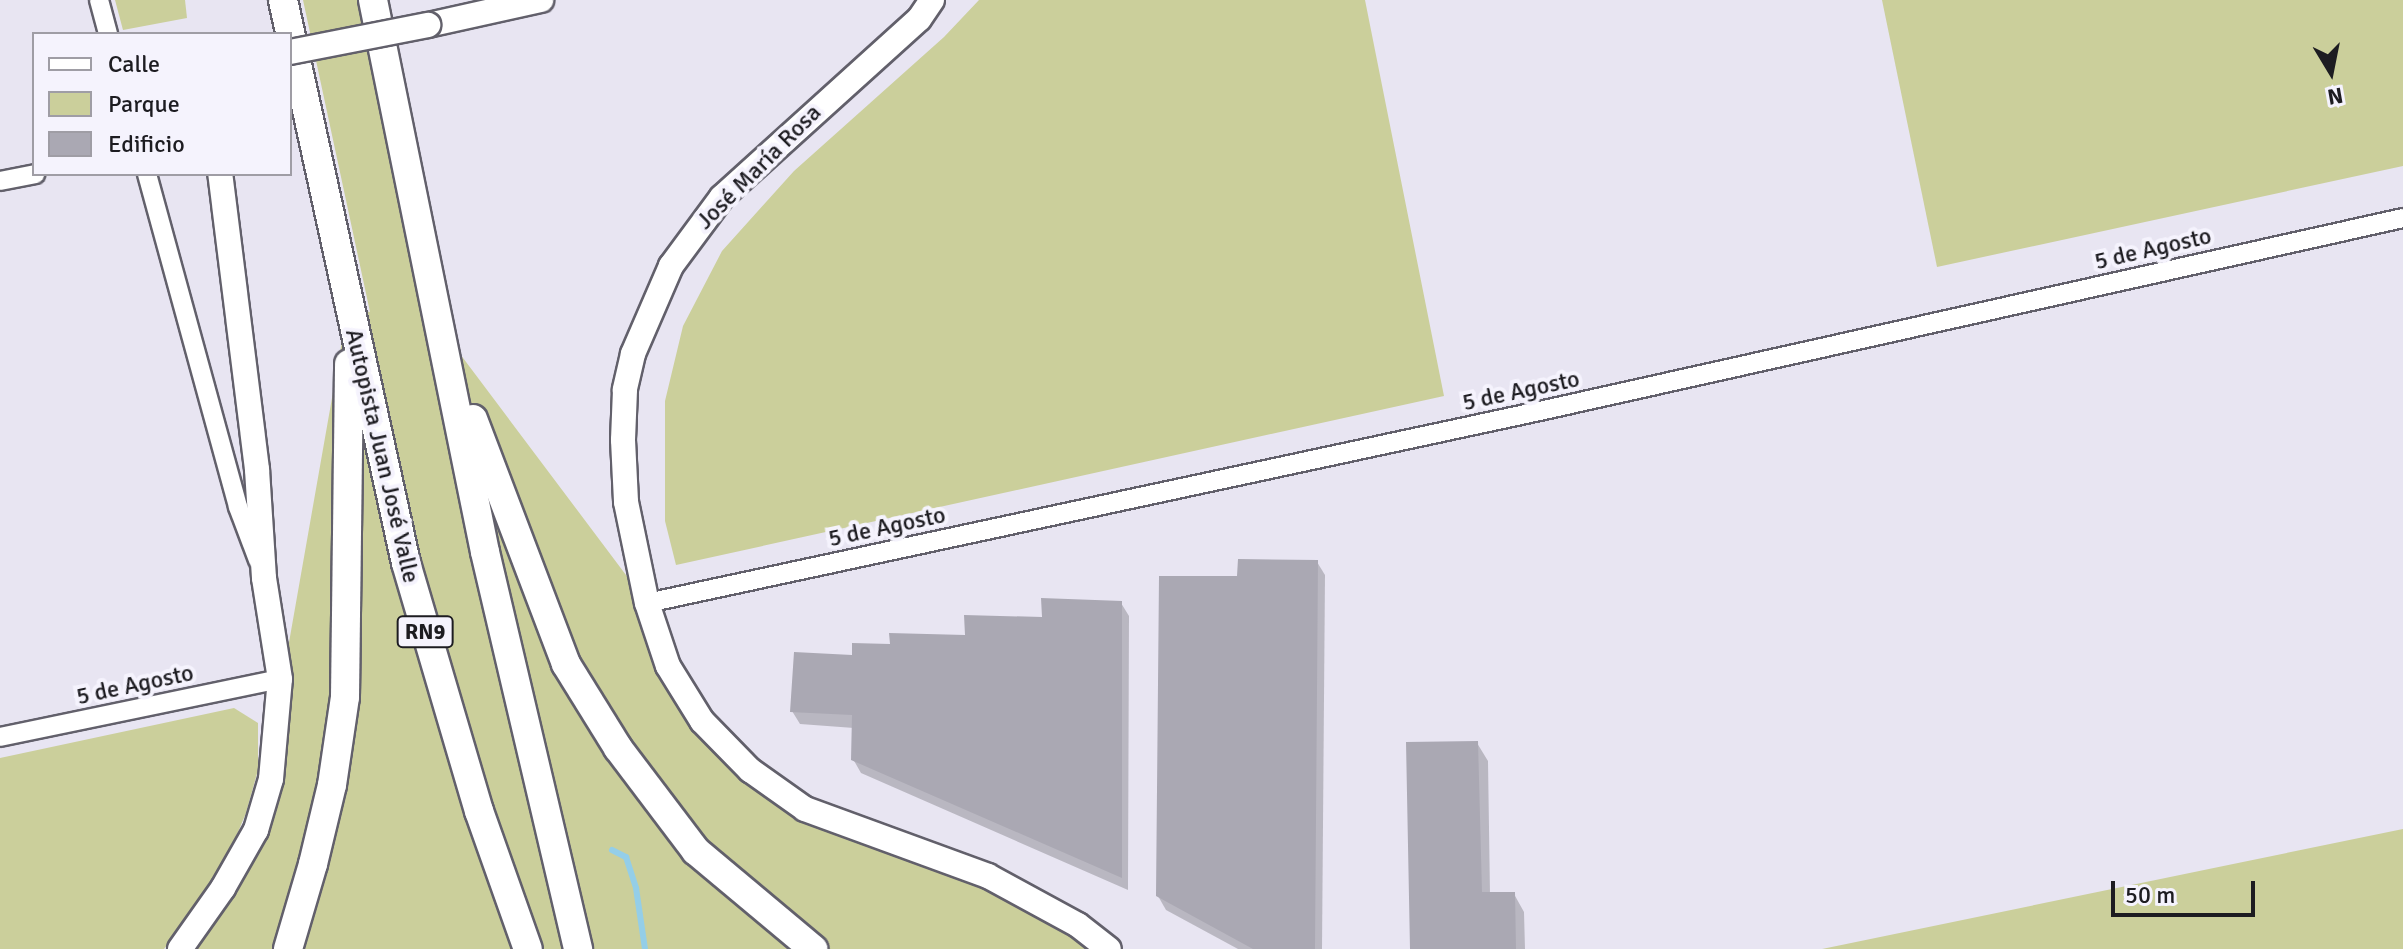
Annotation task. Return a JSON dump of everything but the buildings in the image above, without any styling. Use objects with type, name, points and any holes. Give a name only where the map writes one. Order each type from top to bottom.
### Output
[{"type":"highway","name":"Autopista Juan José Valle","points":[[283,0],[290,32]]},
{"type":"highway","points":[[373,0],[498,610],[578,949]]},
{"type":"highway","name":"Autopista Juan José Valle","points":[[292,43],[406,563],[439,684],[528,949]]},
{"type":"highway","points":[[288,949],[332,785],[345,697],[350,448],[348,307]]},
{"type":"highway","points":[[442,330],[518,543],[566,664],[618,748],[696,851],[813,949]]},
{"type":"highway","points":[[276,949],[298,915]]},
{"type":"main road","points":[[292,52],[541,0]]},
{"type":"main road","name":"José María Rosa","points":[[932,0],[919,19],[722,197],[671,266],[633,354],[625,390],[623,440],[626,502],[647,603],[668,666],[702,721],[750,770],[805,809],[988,876],[1078,925],[1109,949]]},
{"type":"main road","points":[[180,949],[223,888],[256,830],[271,779],[280,679],[264,578],[257,469],[220,176]]},
{"type":"street","points":[[99,0],[107,32]]},
{"type":"street","points":[[0,181],[32,175]]},
{"type":"street","points":[[148,176],[238,507],[264,578]]},
{"type":"street","name":"5 de Agosto","points":[[647,603],[1529,414],[2403,218]]},
{"type":"street","name":"5 de Agosto","points":[[0,737],[280,679]]},
{"type":"green space","points":[[115,0],[185,0],[187,18],[123,30]]},
{"type":"green space","points":[[303,0],[359,0],[430,327],[442,330],[647,603],[702,721],[805,809],[988,876],[1109,949],[180,949],[256,830],[348,307],[370,312]]},
{"type":"green space","points":[[979,0],[1365,0],[1444,396],[676,565],[665,521],[665,401],[683,326],[722,251],[794,171],[944,37]]},
{"type":"green space","points":[[1882,0],[2403,0],[2403,166],[1937,267]]},
{"type":"green space","points":[[234,708],[258,723],[258,770],[246,813],[223,868],[200,906],[164,949],[0,949],[0,758]]},
{"type":"green space","points":[[2403,829],[2403,949],[1822,949],[2238,863]]},
{"type":"waterway","points":[[612,850],[626,857],[636,888],[645,949]]}]
